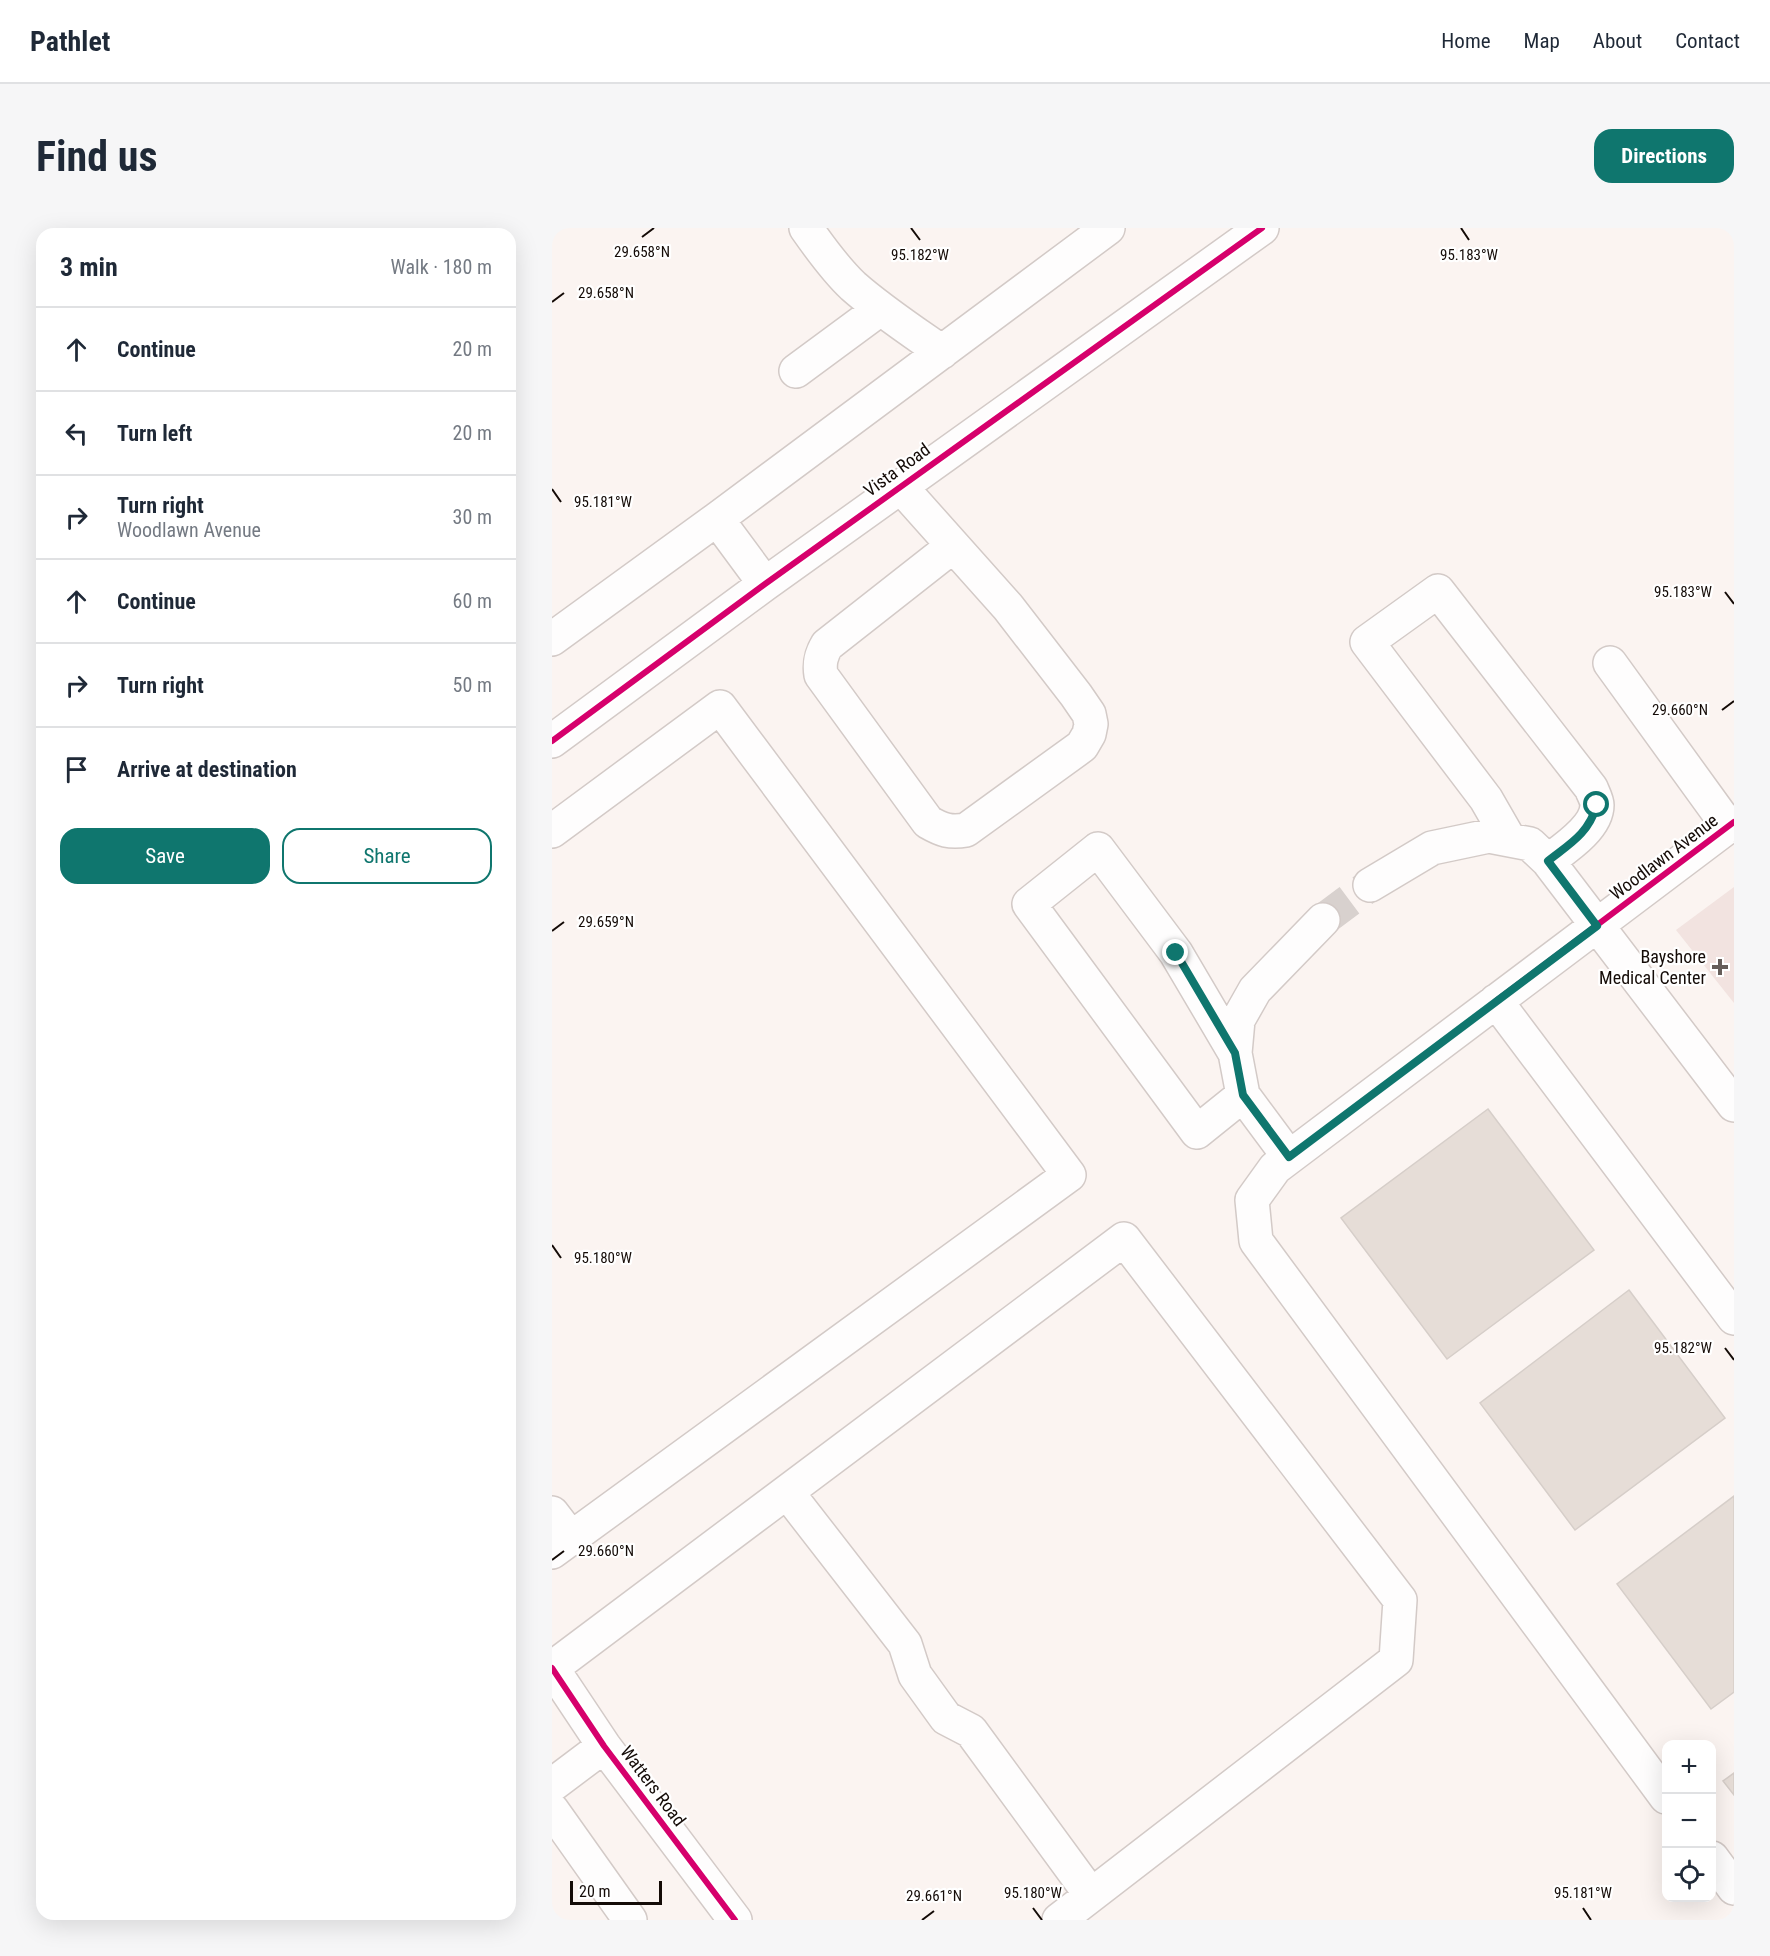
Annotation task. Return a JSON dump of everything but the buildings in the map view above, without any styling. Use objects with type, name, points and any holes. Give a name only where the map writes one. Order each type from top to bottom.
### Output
[{"type":"street","points":[[806,228],[851,284],[880,309],[942,352]]},
{"type":"street","points":[[552,639],[1108,228]]},
{"type":"street","name":"Vista Road","points":[[552,741],[900,486],[1262,228]]},
{"type":"street","points":[[796,371],[880,309]]},
{"type":"street","points":[[900,486],[1008,607],[1063,677],[1089,714],[1091,724],[1082,747],[966,830],[953,832],[942,830],[928,822],[821,675],[820,666],[822,654],[827,645],[953,546]]},
{"type":"street","points":[[717,519],[765,584]]},
{"type":"street","points":[[1509,839],[1486,798],[1367,642],[1438,591],[1591,788],[1597,805],[1592,821],[1577,839],[1548,861]]},
{"type":"street","points":[[1611,663],[1731,824]]},
{"type":"street","points":[[552,831],[720,707],[1069,1175],[562,1546],[552,1513]]},
{"type":"street","name":"Woodlawn Avenue","points":[[1664,1794],[1256,1241],[1252,1200],[1275,1168],[1289,1157],[1731,824]]},
{"type":"street","points":[[1370,885],[1432,848],[1489,836],[1530,844],[1548,861],[1734,1105]]},
{"type":"street","points":[[1235,1053],[1176,953],[1098,849],[1029,904],[1197,1132],[1243,1095]]},
{"type":"street","points":[[1289,1157],[1243,1095],[1235,1053],[1238,1020],[1255,990],[1323,920]]},
{"type":"street","points":[[1496,1001],[1734,1318]]},
{"type":"street","points":[[552,1668],[1124,1239],[1400,1600],[1396,1660],[1059,1920]]},
{"type":"street","points":[[787,1492],[905,1644],[915,1675],[946,1718],[971,1731],[1091,1895]]},
{"type":"street","name":"Watters Road","points":[[552,1668],[604,1746],[735,1920]]},
{"type":"street","points":[[552,1785],[604,1746]]},
{"type":"street","points":[[552,1810],[630,1920]]},
{"type":"street","points":[[1716,1863],[1734,1888]]},
{"type":"shaded area","name":"Bayshore Medical Center","points":[[1734,887],[1734,1003],[1676,930]]},
{"type":"tunnel","points":[[1323,920],[1370,885]]},
{"type":"cycle path","points":[[552,741],[765,584],[1262,228]]},
{"type":"cycle path","points":[[1496,1001],[1734,822]]},
{"type":"cycle path","points":[[552,1668],[604,1746],[735,1920]]},
{"type":"place","name":"Bayshore Medical Center","points":[[1720,967]]},
{"type":"route","points":[[1176,953],[1235,1053],[1243,1095],[1289,1157],[1597,926],[1548,861],[1577,839],[1592,821],[1597,805]]}]
